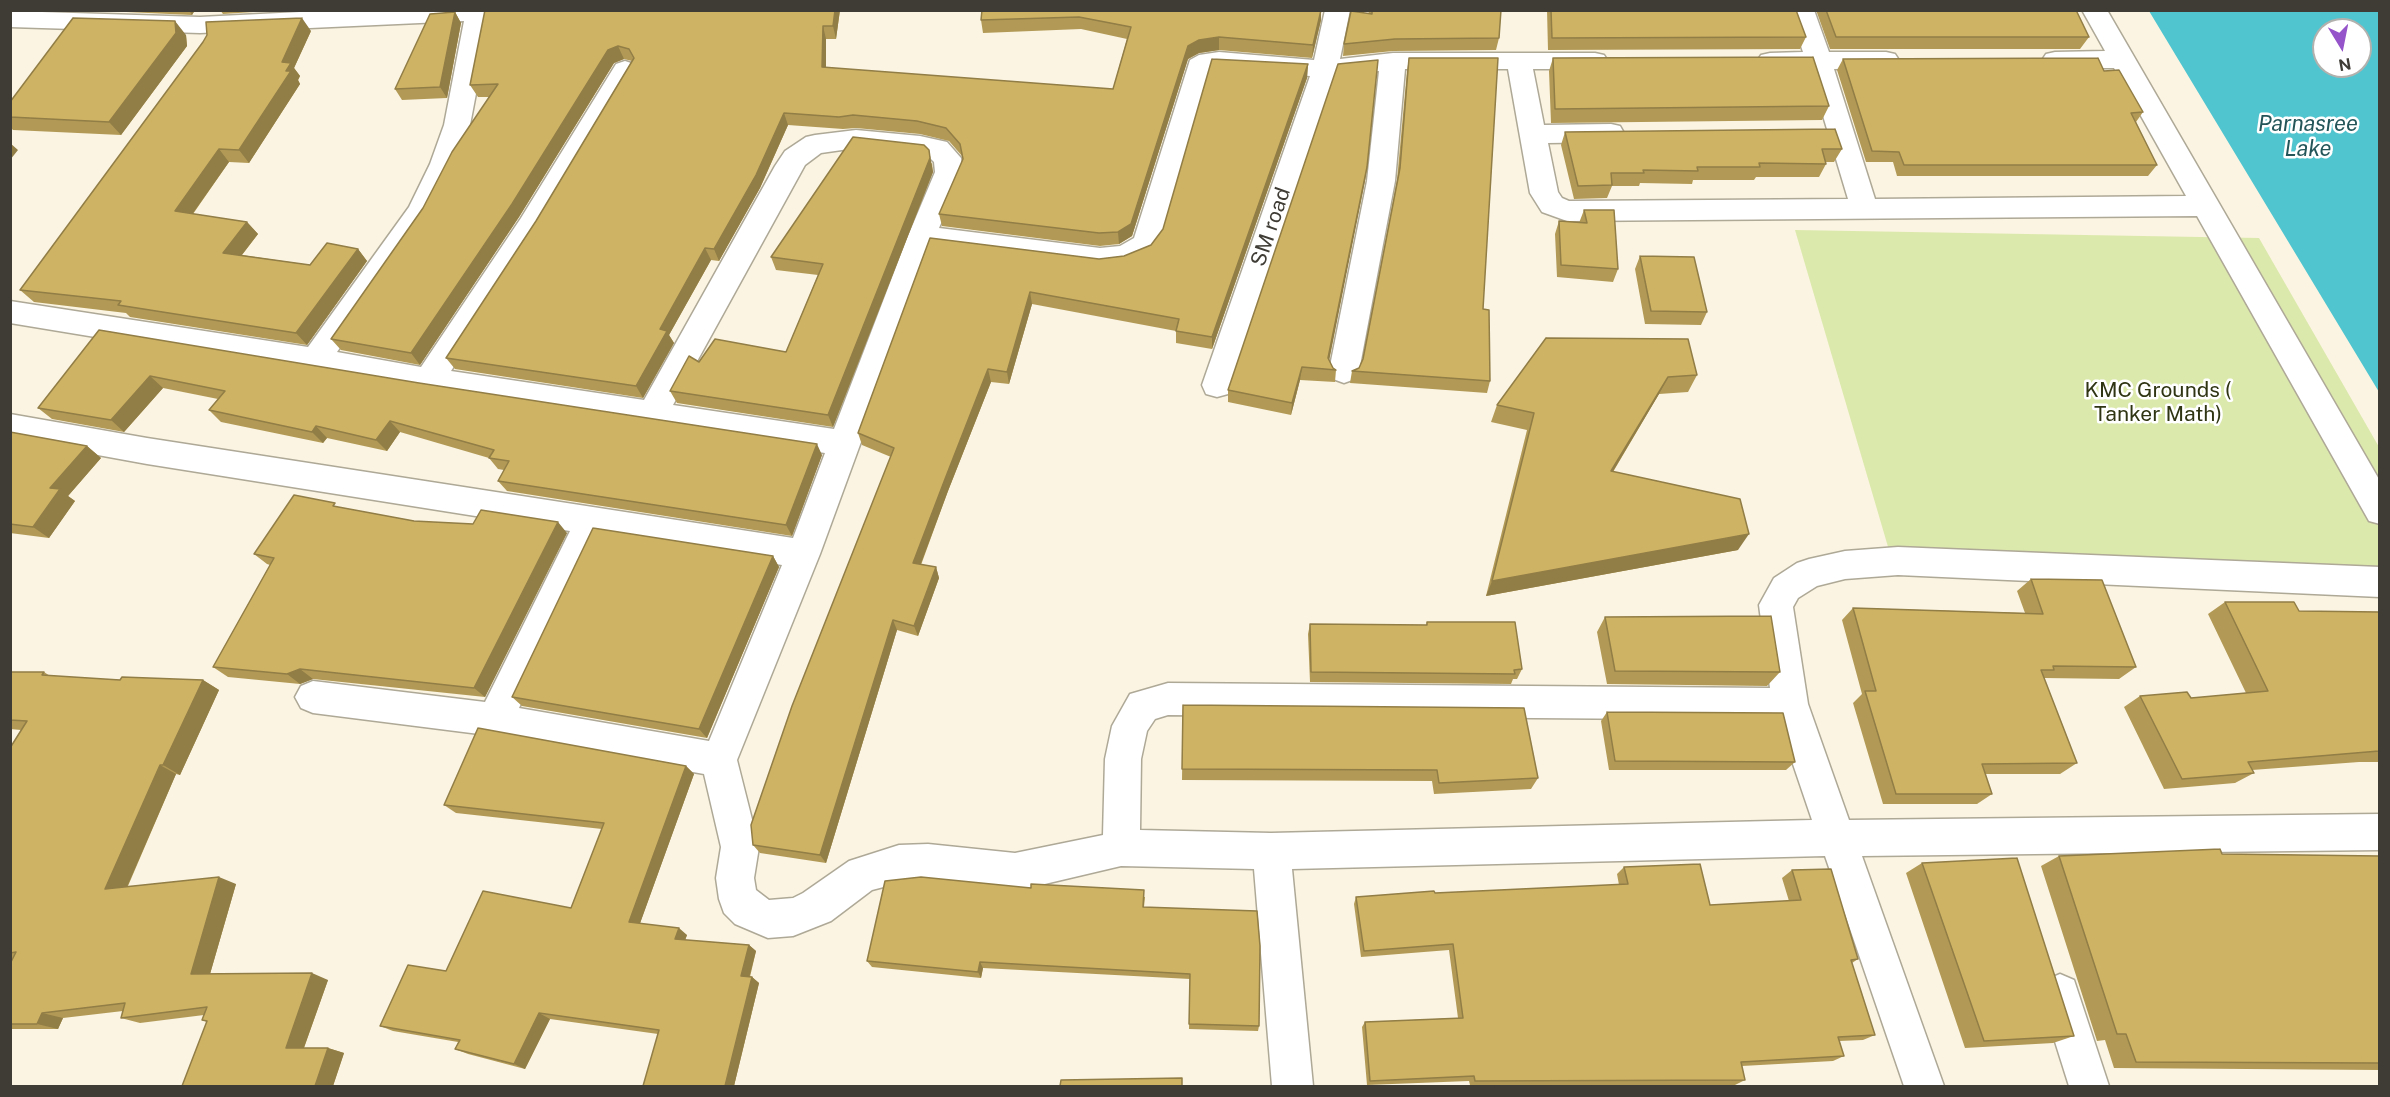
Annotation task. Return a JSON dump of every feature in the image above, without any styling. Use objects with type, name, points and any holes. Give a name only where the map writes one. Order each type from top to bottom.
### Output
[{"type":"street","points":[[10,19],[204,28],[526,10]]},
{"type":"street","name":"SM road","points":[[1217,385],[1325,69],[1338,10]]},
{"type":"street","points":[[1800,10],[1819,61],[1829,131],[1864,207]]},
{"type":"street","points":[[2094,10],[2379,512]]},
{"type":"street","points":[[315,360],[420,212],[444,164],[457,125],[478,12]]},
{"type":"street","points":[[2029,60],[2122,59]]},
{"type":"street","points":[[922,236],[1100,259],[1124,256],[1141,249],[1147,241],[1199,66],[1219,60],[1325,69],[1393,61],[1615,61]]},
{"type":"street","points":[[1747,61],[1912,60]]},
{"type":"street","points":[[1344,371],[1381,181],[1393,61]]},
{"type":"street","points":[[1519,61],[1544,193],[1552,205],[1567,212],[1624,213],[1864,207],[2205,206]]},
{"type":"street","points":[[429,380],[531,225],[625,70]]},
{"type":"street","points":[[1534,134],[1640,133]]},
{"type":"street","points":[[652,414],[795,158],[815,144],[856,139],[920,145],[937,149],[947,158],[949,172],[922,236],[803,554],[719,760],[740,847],[735,878],[738,898],[749,910],[768,919],[793,917],[816,907],[862,874],[898,864],[928,863],[1015,872],[1076,860],[1120,848],[1271,851],[1838,838],[2015,853],[2379,832]]},
{"type":"street","points":[[15,305],[429,380],[844,443]]},
{"type":"street","points":[[10,426],[147,451],[803,554]]},
{"type":"street","points":[[495,720],[591,520]]},
{"type":"street","points":[[1924,1086],[1790,704],[1776,605],[1786,588],[1809,573],[1845,565],[1898,561],[2379,582]]},
{"type":"street","points":[[313,697],[495,720],[719,760]]},
{"type":"street","points":[[1120,848],[1123,759],[1130,726],[1143,706],[1168,699],[1790,704]]},
{"type":"street","points":[[1271,851],[1293,1086]]},
{"type":"street","points":[[2050,961],[2090,1086]]},
{"type":"green space","name":"KMC Grounds ( Tanker Math)","points":[[1795,230],[2259,238],[2379,447],[2379,582],[1891,557]]},
{"type":"water","name":"Parnasree Lake","points":[[2149,11],[2379,11],[2379,392]]},
{"type":"building","points":[[485,10],[835,10],[833,26],[823,26],[822,67],[1113,89],[1131,27],[1079,17],[981,20],[982,10],[1321,10],[1313,45],[1219,37],[1199,40],[1188,46],[1131,224],[1118,232],[1099,233],[939,214],[963,159],[960,144],[946,128],[917,121],[853,115],[839,117],[784,113],[756,175],[714,249],[705,248],[660,329],[667,331],[636,386],[446,358],[536,221],[634,58],[629,49],[618,46],[608,50],[512,204],[411,353],[331,339],[423,208],[452,152],[498,84],[470,85]]},
{"type":"building","points":[[1372,10],[1501,10],[1499,38],[1395,39],[1344,44],[1351,11],[1372,14]]},
{"type":"building","points":[[1551,10],[1796,10],[1806,37],[1552,38]]},
{"type":"building","points":[[1826,10],[2076,10],[2089,37],[1836,37]]},
{"type":"building","points":[[455,12],[440,87],[395,89],[430,14]]},
{"type":"building","points":[[73,18],[175,21],[176,33],[109,122],[10,117],[10,102]]},
{"type":"building","points":[[302,18],[282,62],[291,63],[286,71],[291,71],[239,150],[219,149],[175,211],[247,222],[223,253],[310,265],[327,243],[358,249],[296,333],[118,305],[121,301],[20,290],[203,42],[207,35],[206,22]]},
{"type":"building","points":[[1813,57],[1829,106],[1555,109],[1553,58]]},
{"type":"building","points":[[1409,58],[1498,58],[1483,309],[1489,310],[1490,381],[1352,371],[1359,368],[1363,359],[1400,168]]},
{"type":"building","points":[[2098,58],[2104,71],[2119,70],[2143,112],[2131,113],[2157,165],[1904,165],[1899,152],[1872,151],[1843,59]]},
{"type":"building","points":[[1212,59],[1308,64],[1212,337],[1176,331],[1179,319],[1030,292],[1007,372],[988,369],[913,563],[936,567],[914,626],[893,620],[820,855],[753,845],[751,825],[792,706],[894,448],[858,433],[930,238],[1099,259],[1124,256],[1151,245],[1163,229]]},
{"type":"building","points":[[1378,60],[1367,167],[1328,358],[1336,370],[1302,367],[1292,403],[1228,390],[1338,64]]},
{"type":"building","points":[[1835,129],[1842,149],[1822,149],[1826,164],[1759,163],[1760,167],[1697,167],[1698,171],[1643,170],[1644,173],[1611,173],[1612,185],[1578,186],[1565,132]]},
{"type":"building","points":[[853,137],[924,145],[929,150],[930,158],[828,415],[670,391],[689,356],[699,362],[715,339],[786,352],[823,264],[771,257]]},
{"type":"building","points":[[1584,210],[1614,210],[1618,269],[1561,265],[1559,221],[1587,223]]},
{"type":"building","points":[[1640,256],[1694,257],[1707,312],[1651,311]]},
{"type":"building","points":[[99,330],[419,383],[817,444],[786,525],[498,481],[509,461],[489,458],[494,450],[390,421],[376,440],[316,426],[312,432],[209,410],[225,391],[150,376],[111,420],[38,408]]},
{"type":"building","points":[[1546,338],[1688,339],[1697,375],[1668,377],[1611,471],[1740,499],[1749,534],[1492,581],[1534,413],[1497,405]]},
{"type":"building","points":[[10,432],[87,446],[50,488],[60,489],[33,527],[10,524]]},
{"type":"building","points":[[294,495],[335,503],[333,506],[414,521],[473,524],[481,510],[558,522],[474,688],[300,669],[287,674],[213,667],[274,558],[254,554]]},
{"type":"building","points":[[593,528],[773,556],[699,729],[512,697]]},
{"type":"building","points":[[2031,579],[2102,580],[2136,667],[2053,666],[2054,670],[2041,670],[2077,763],[1982,764],[1992,794],[1896,794],[1865,691],[1876,691],[1853,608],[2043,614]]},
{"type":"building","points":[[2225,602],[2294,602],[2299,611],[2379,612],[2379,751],[2248,762],[2254,773],[2182,779],[2140,696],[2187,692],[2191,698],[2268,691]]},
{"type":"building","points":[[1771,616],[1780,672],[1615,671],[1605,617]]},
{"type":"building","points":[[1427,622],[1515,622],[1522,669],[1514,670],[1515,674],[1311,672],[1310,624],[1427,625]]},
{"type":"building","points":[[10,672],[44,672],[42,675],[120,680],[122,677],[203,680],[163,765],[160,765],[105,889],[219,877],[191,974],[312,973],[286,1048],[328,1048],[315,1086],[182,1086],[207,1021],[202,1020],[207,1007],[121,1018],[125,1003],[42,1013],[37,1024],[10,1024],[10,964],[16,952],[10,953],[10,748],[27,721],[10,720]]},
{"type":"building","points":[[1183,705],[1524,708],[1538,778],[1439,783],[1437,770],[1182,769]]},
{"type":"building","points":[[1607,712],[1783,713],[1795,762],[1615,761]]},
{"type":"building","points":[[478,728],[686,766],[629,922],[679,928],[675,939],[749,945],[741,976],[752,977],[725,1086],[643,1086],[659,1030],[539,1013],[514,1064],[455,1049],[460,1040],[380,1026],[408,965],[446,971],[483,891],[571,908],[604,823],[444,805]]},
{"type":"building","points":[[2220,849],[2222,854],[2379,856],[2379,1063],[2136,1062],[2126,1034],[2117,1034],[2059,856]]},
{"type":"building","points":[[2017,858],[2074,1036],[1984,1041],[1922,863]]},
{"type":"building","points":[[1700,864],[1710,905],[1801,900],[1792,870],[1831,869],[1858,959],[1851,960],[1875,1035],[1838,1037],[1844,1056],[1741,1062],[1745,1080],[1475,1081],[1474,1076],[1370,1081],[1365,1022],[1463,1018],[1453,944],[1364,951],[1356,897],[1434,891],[1435,893],[1628,884],[1624,867]]},
{"type":"building","points":[[921,877],[1031,888],[1031,884],[1144,890],[1143,907],[1257,911],[1260,946],[1259,1026],[1189,1024],[1190,974],[980,962],[978,972],[867,961],[885,881]]},
{"type":"building","points":[[1182,1078],[1182,1086],[1060,1086],[1061,1080]]}]
